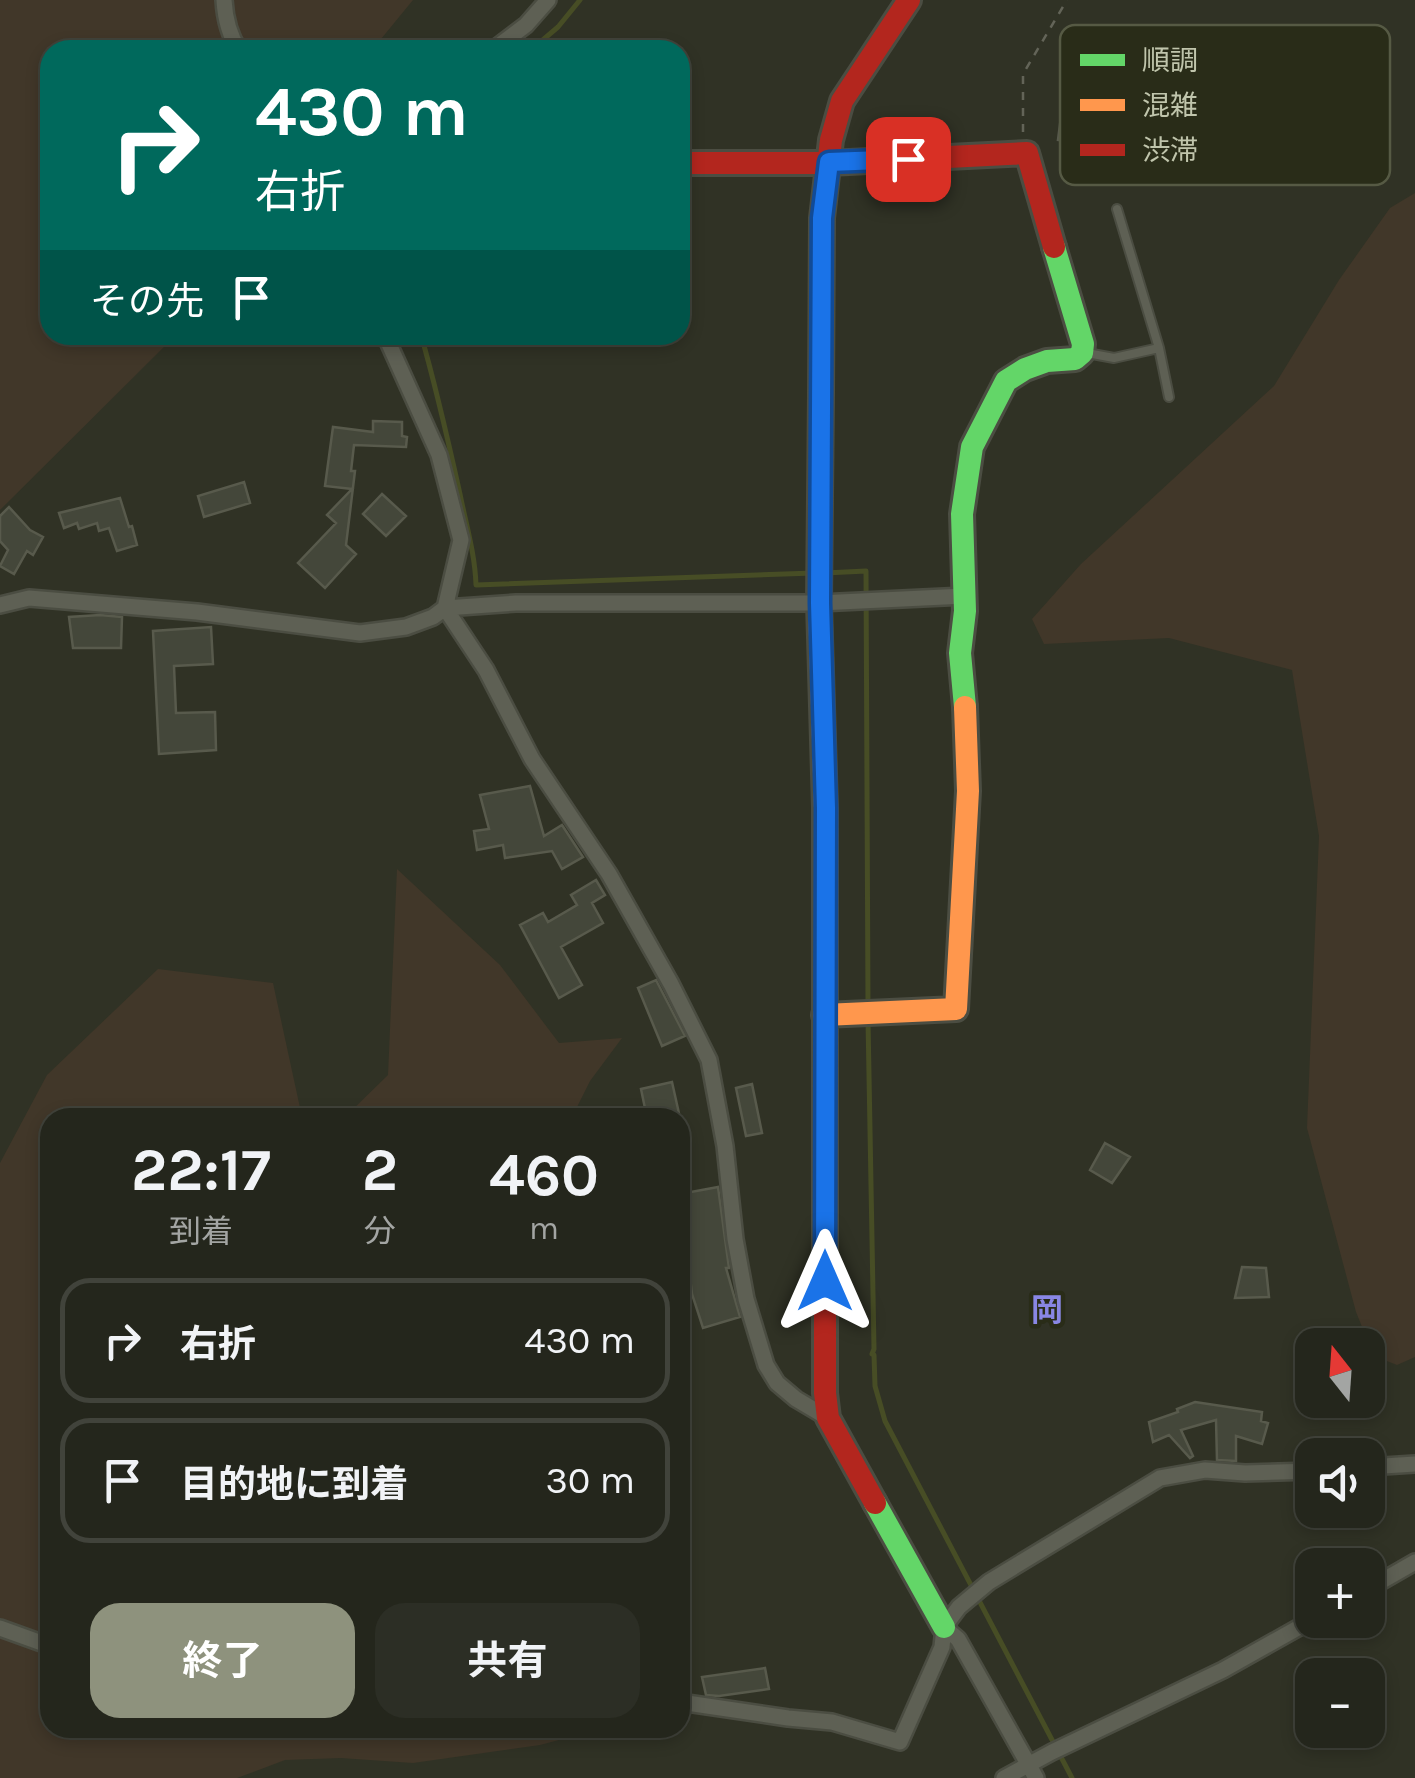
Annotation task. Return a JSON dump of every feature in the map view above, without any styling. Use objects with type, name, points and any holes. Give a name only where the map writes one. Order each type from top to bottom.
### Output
[{"type":"street","points":[[224,0],[226,23],[233,40]]},
{"type":"street","points":[[506,40],[526,25],[548,0]]},
{"type":"street","points":[[910,0],[842,101],[831,140],[822,218],[825,1392],[828,1418],[944,1627],[958,1639],[1032,1771]]},
{"type":"street","points":[[690,164],[1028,153],[1083,344],[1082,353],[1075,358],[1047,361],[1006,381],[972,446],[962,514],[965,596],[960,653],[968,792],[956,1009],[824,1015]]},
{"type":"street","points":[[389,345],[439,455],[461,540],[445,608],[486,670],[532,760],[610,874],[709,1060],[746,1299],[766,1365],[796,1399],[828,1418]]},
{"type":"street","points":[[0,605],[29,598],[197,612],[360,633],[406,627],[445,608],[516,603],[820,603],[965,596]]},
{"type":"street","points":[[1385,1466],[1415,1464]]},
{"type":"street","points":[[690,1703],[832,1722],[900,1742],[942,1647],[944,1627],[959,1607],[989,1582],[1160,1478],[1206,1470],[1295,1471]]},
{"type":"street","points":[[1385,1579],[1415,1562]]},
{"type":"street","points":[[0,1628],[40,1642]]},
{"type":"street","points":[[1004,1778],[1032,1771],[1295,1630]]},
{"type":"lane","points":[[1118,209],[1169,397]]},
{"type":"lane","points":[[1082,353],[1114,358],[1158,348]]},
{"type":"path","points":[[1028,153],[1022,125],[1023,74],[1067,0]]},
{"type":"shaded area","points":[[0,0],[413,0],[380,40],[40,40],[40,345],[166,345],[0,510]]},
{"type":"shaded area","points":[[1415,193],[1415,1357],[1397,1365],[1385,1360],[1385,1328],[1363,1328],[1356,1312],[1307,1128],[1319,836],[1292,670],[1169,638],[1044,644],[1032,619],[1081,564],[1274,386],[1339,280],[1390,208]]},
{"type":"shaded area","points":[[397,869],[500,965],[559,1043],[622,1038],[590,1081],[576,1108],[354,1108],[388,1075]]},
{"type":"shaded area","points":[[158,969],[273,983],[300,1108],[40,1108],[40,1738],[566,1738],[413,1763],[341,1758],[285,1760],[237,1778],[0,1778],[0,1163],[47,1075]]},
{"type":"building","points":[[373,421],[402,422],[406,447],[354,445],[351,471],[355,471],[346,545],[356,554],[325,588],[298,563],[336,523],[327,515],[352,489],[325,486],[333,427],[373,432]]},
{"type":"building","points":[[244,482],[250,503],[204,517],[198,496]]},
{"type":"building","points":[[382,494],[406,516],[386,536],[363,514]]},
{"type":"building","points":[[120,498],[137,545],[117,551],[109,528],[99,531],[97,523],[79,529],[77,523],[64,528],[59,513]]},
{"type":"building","points":[[9,507],[30,530],[43,537],[33,555],[27,551],[14,574],[0,566],[8,550],[0,541],[0,516]]},
{"type":"building","points":[[69,617],[122,617],[121,648],[73,648]]},
{"type":"building","points":[[211,627],[213,664],[174,666],[176,713],[215,712],[216,750],[159,754],[153,631]]},
{"type":"building","points":[[530,786],[544,836],[562,825],[583,857],[562,869],[552,851],[505,858],[503,845],[477,850],[474,831],[489,829],[480,795]]},
{"type":"building","points":[[596,880],[605,895],[592,903],[603,923],[561,947],[582,985],[559,998],[520,925],[543,913],[548,922],[577,905],[571,895]]},
{"type":"building","points":[[656,980],[685,1036],[662,1046],[638,988]]},
{"type":"building","points":[[672,1082],[678,1108],[645,1108],[641,1089]]},
{"type":"building","points":[[752,1084],[762,1133],[746,1136],[736,1088]]},
{"type":"building","points":[[1105,1143],[1130,1157],[1112,1183],[1090,1170]]},
{"type":"building","points":[[718,1187],[726,1268],[740,1317],[703,1328],[690,1277],[690,1192]]},
{"type":"building","points":[[1242,1267],[1266,1268],[1269,1297],[1235,1298]]},
{"type":"building","points":[[1195,1402],[1262,1412],[1261,1421],[1268,1423],[1262,1444],[1236,1436],[1236,1461],[1217,1460],[1216,1420],[1181,1430],[1193,1456],[1190,1458],[1169,1435],[1153,1442],[1149,1422]]},
{"type":"building","points":[[765,1668],[769,1689],[706,1695],[702,1677]]},
{"type":"waterway","points":[[543,40],[580,0]]},
{"type":"waterway","points":[[424,345],[460,494],[476,585],[814,573]]},
{"type":"waterway","points":[[825,573],[866,571],[868,1004]]},
{"type":"waterway","points":[[868,1020],[875,1386],[885,1421],[1072,1778]]},
{"type":"traffic: fast","points":[[965,707],[960,653],[965,611],[962,514],[972,447],[1006,381],[1025,369],[1047,361],[1075,359],[1082,353],[1083,344],[1054,247]]},
{"type":"traffic: fast","points":[[875,1503],[944,1627]]},
{"type":"traffic: slow","points":[[821,393],[819,603],[825,808],[825,1067]]},
{"type":"traffic: slow","points":[[824,1015],[956,1009],[968,791],[965,707]]},
{"type":"traffic: jam","points":[[821,393],[822,218],[831,140],[842,101],[909,0]]},
{"type":"traffic: jam","points":[[690,163],[829,163],[1027,153],[1054,247]]},
{"type":"traffic: jam","points":[[825,1067],[825,1393],[828,1418],[875,1503]]},
{"type":"district","name":"岡","points":[[1047,1310]]},
{"type":"route","points":[[825,1281],[826,808],[820,603],[822,218],[829,162],[908,159]]}]
